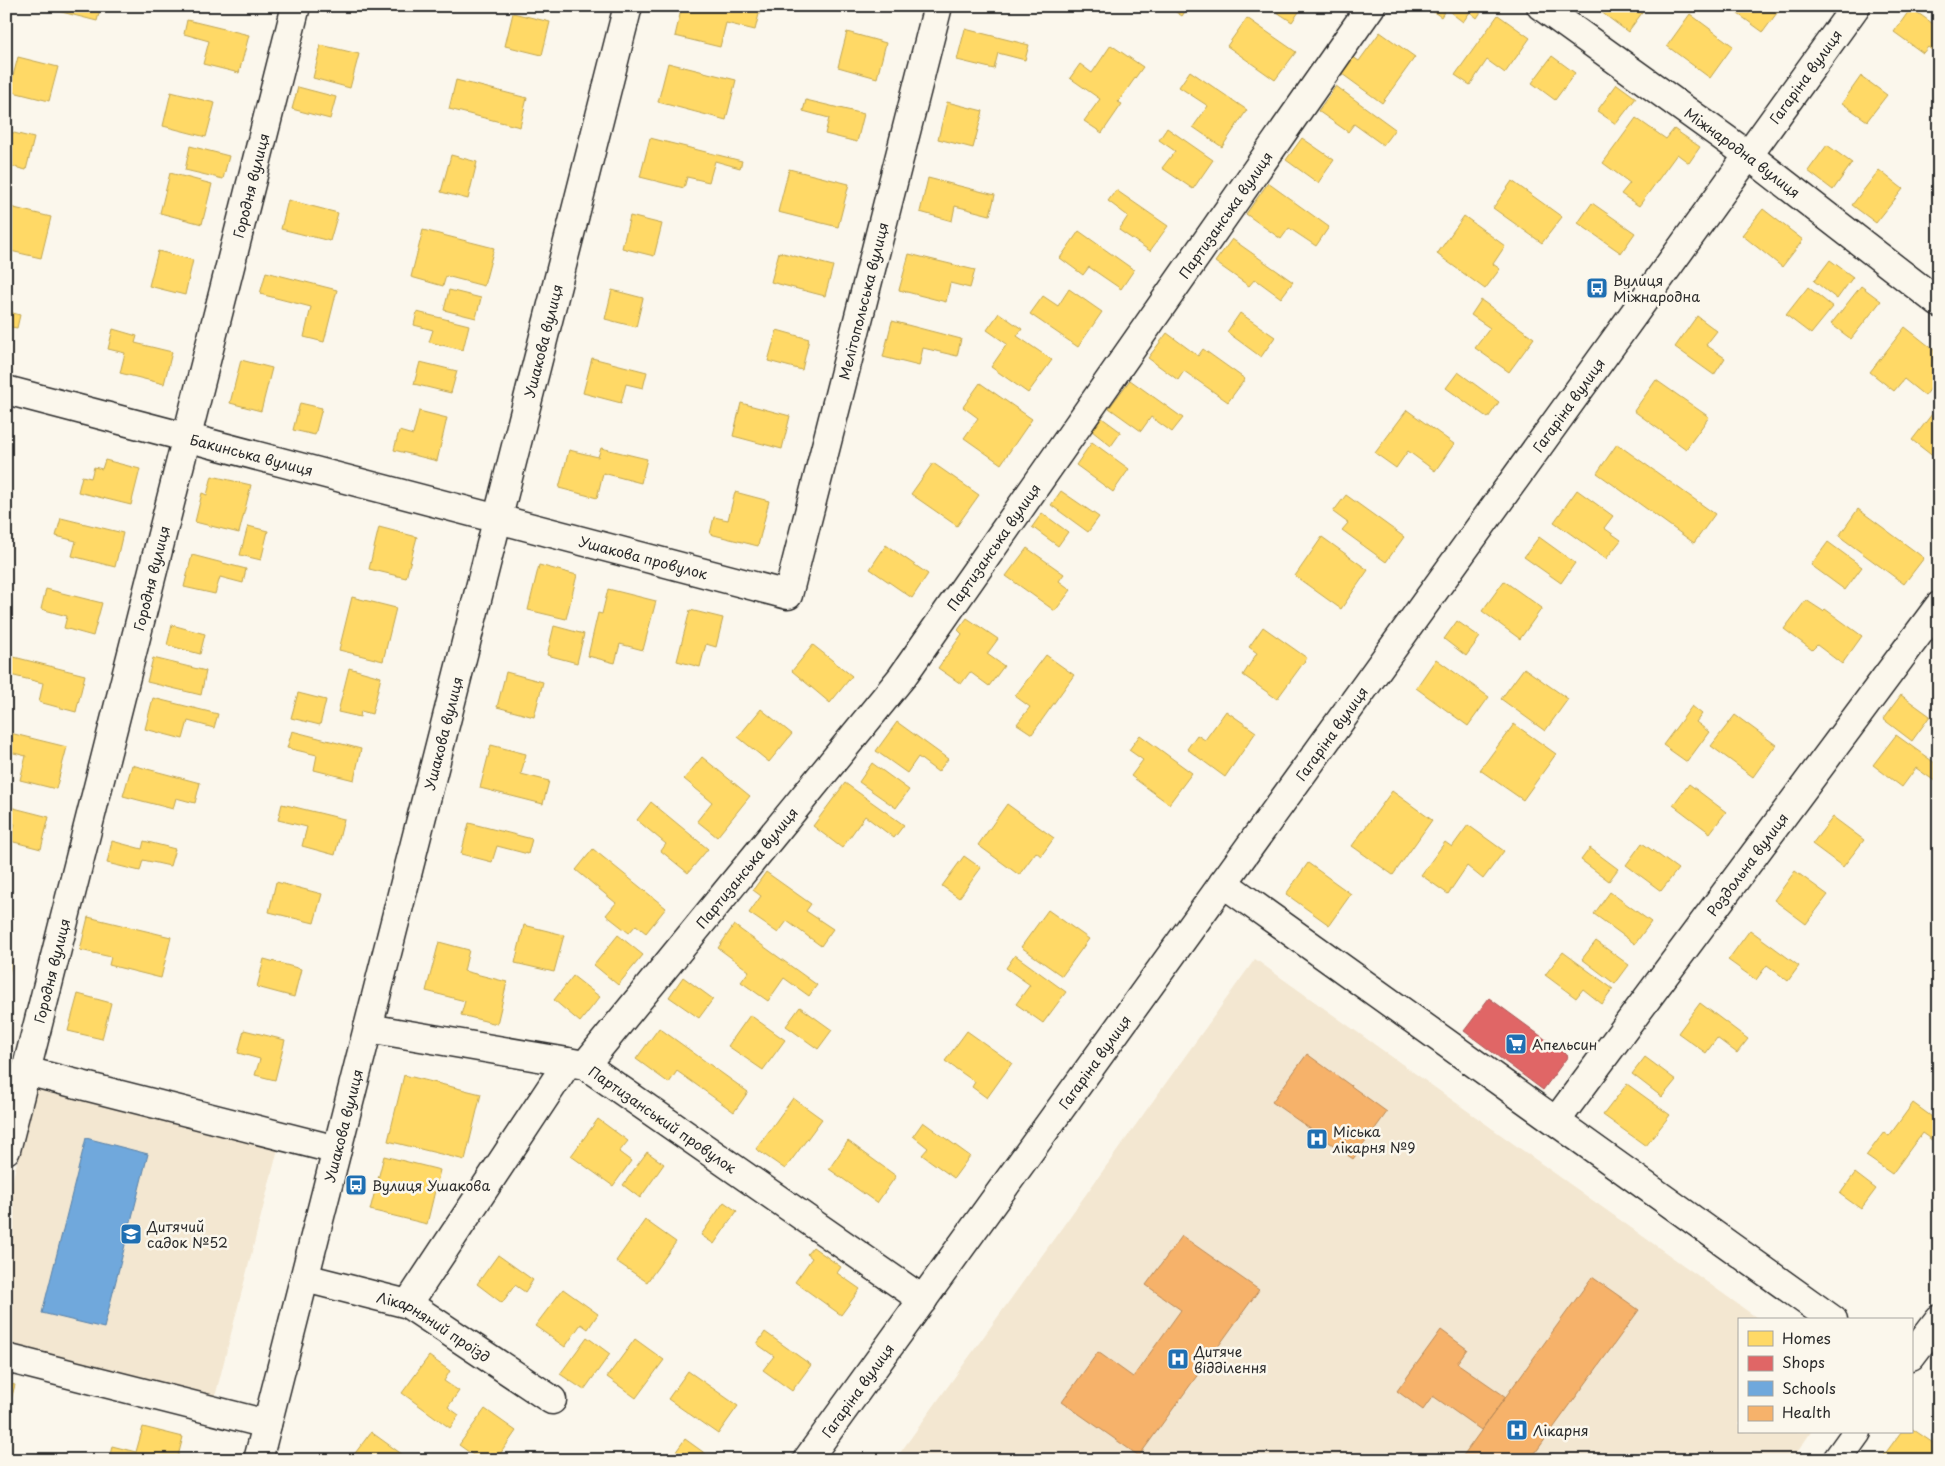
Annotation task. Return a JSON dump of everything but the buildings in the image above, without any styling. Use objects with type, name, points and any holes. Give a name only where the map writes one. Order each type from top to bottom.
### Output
[{"type":"street","name":"Городня вулиця","points":[[6,1150],[296,6]]},
{"type":"street","name":"Ушакова вулиця","points":[[258,1460],[628,6]]},
{"type":"street","name":"Мелітопольська вулиця","points":[[788,595],[938,6]]},
{"type":"street","name":"Партизанська вулиця","points":[[408,1304],[577,1064],[902,677],[1371,6]]},
{"type":"street","name":"Міжнародна вулиця","points":[[1541,6],[1748,155],[1939,303]]},
{"type":"street","name":"Гагаріна вулиця","points":[[807,1460],[1856,6]]},
{"type":"street","name":"Бакинська вулиця","points":[[6,390],[498,519]]},
{"type":"street","name":"Ушакова провулок","points":[[498,519],[788,595]]},
{"type":"street","name":"Роздольна вулиця","points":[[1556,1121],[1939,606]]},
{"type":"street","points":[[1223,883],[1830,1318]]},
{"type":"street","name":"Партизанський провулок","points":[[368,1028],[577,1064],[923,1300]]},
{"type":"street","points":[[26,1071],[337,1150]]},
{"type":"street","name":"Лікарняний проїзд","points":[[304,1278],[408,1304],[552,1400]]},
{"type":"street","points":[[1912,1355],[1939,1318]]},
{"type":"street","points":[[6,1358],[267,1424]]},
{"type":"street","points":[[1837,1460],[1856,1434]]},
{"type":"shaded area","name":"Міська лікарня №9","points":[[1255,959],[1757,1318],[1738,1318],[1738,1434],[1810,1434],[1792,1460],[895,1460]]},
{"type":"shaded area","name":"Дитячий садок №52","points":[[36,1088],[278,1149],[215,1397],[6,1344],[6,1205]]},
{"type":"place","name":"Вулиця Міжнародна","points":[[1597,288]]},
{"type":"place","name":"Апельсин","points":[[1516,1044]]},
{"type":"place","name":"Міська лікарня №9","points":[[1317,1139]]},
{"type":"place","name":"Вулиця Ушакова","points":[[356,1185]]},
{"type":"place","name":"Дитячий садок №52","points":[[131,1234]]},
{"type":"place","name":"Дитяче відділення","points":[[1178,1359]]},
{"type":"place","name":"Лікарня","points":[[1517,1430]]}]
